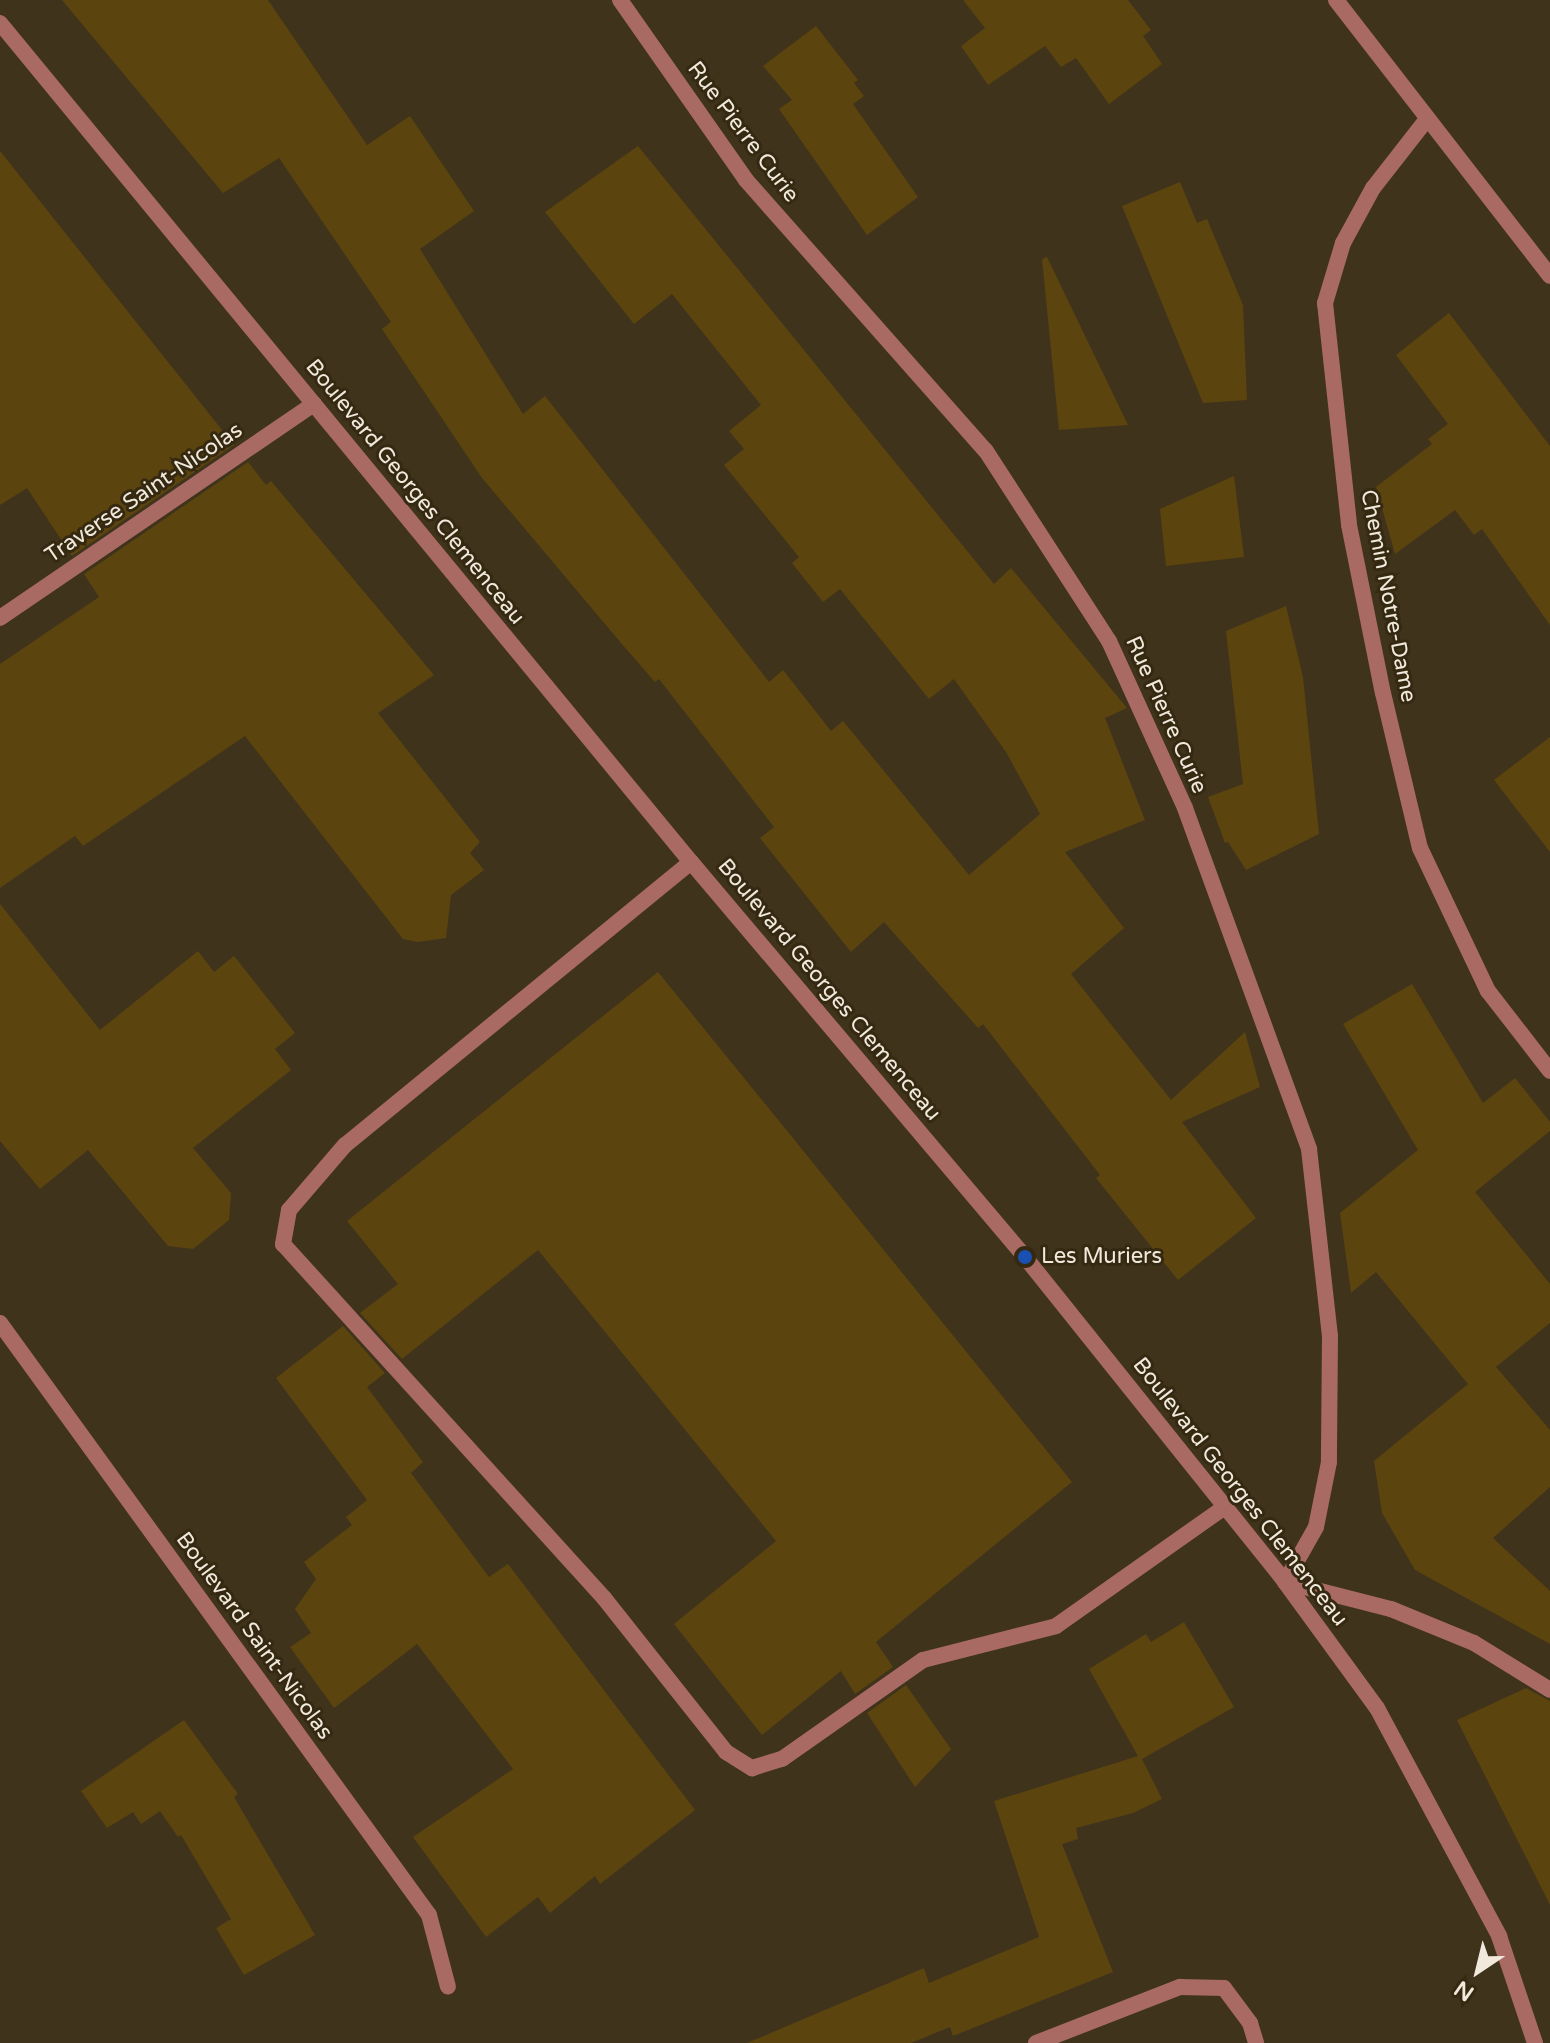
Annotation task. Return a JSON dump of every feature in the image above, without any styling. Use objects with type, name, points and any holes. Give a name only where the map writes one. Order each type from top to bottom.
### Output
[{"type":"street","name":"Rue Pierre Curie","points":[[620,0],[746,180],[986,451],[1109,641],[1185,808],[1309,1149],[1330,1335],[1329,1462],[1316,1527],[1285,1582]]},
{"type":"street","points":[[1336,0],[1550,276]]},
{"type":"street","name":"Boulevard Georges Clemenceau","points":[[0,23],[691,862],[1025,1257],[1285,1582],[1377,1708],[1499,1936],[1535,2043]]},
{"type":"street","name":"Chemin Notre-Dame","points":[[1427,119],[1365,202],[1343,243],[1325,303],[1349,525],[1383,693],[1420,848],[1488,991],[1550,1071]]},
{"type":"street","name":"Traverse Saint-Nicolas","points":[[0,618],[314,404]]},
{"type":"street","points":[[691,862],[345,1145],[289,1210],[283,1244],[604,1598],[726,1752],[752,1768],[782,1759],[923,1660],[1056,1626],[1225,1507]]},
{"type":"street","name":"Boulevard Saint-Nicolas","points":[[0,1323],[429,1915],[448,1987]]},
{"type":"street","points":[[1285,1582],[1391,1609],[1474,1643],[1550,1690]]},
{"type":"street","points":[[1036,2043],[1180,1987],[1224,1988],[1250,2023],[1256,2043]]},
{"type":"building","points":[[62,0],[268,0],[367,145],[410,116],[474,211],[420,249],[523,414],[545,396],[769,682],[783,670],[831,731],[843,721],[969,875],[1040,814],[1006,752],[954,679],[929,699],[840,589],[823,602],[792,563],[799,557],[724,465],[744,449],[729,431],[761,405],[672,294],[634,324],[545,212],[638,146],[994,584],[1011,568],[1127,708],[1105,718],[1145,820],[1065,852],[1124,928],[1071,974],[1171,1100],[1245,1032],[1260,1087],[1182,1122],[1256,1218],[1178,1280],[1096,1178],[1100,1175],[983,1024],[978,1028],[884,922],[851,952],[760,838],[774,827],[659,679],[655,682],[482,478],[382,329],[391,322],[279,158],[223,193]]},
{"type":"building","points":[[963,0],[1128,0],[1151,30],[1143,36],[1162,64],[1109,104],[1076,58],[1061,67],[1045,46],[988,85],[961,46],[985,28]]},
{"type":"building","points":[[816,26],[858,80],[854,83],[864,96],[853,104],[918,197],[867,235],[779,109],[792,100],[763,66]]},
{"type":"building","points":[[0,151],[234,445],[72,556],[27,488],[0,505]]},
{"type":"building","points":[[1180,182],[1197,223],[1207,219],[1243,305],[1247,400],[1203,403],[1122,206]]},
{"type":"building","points":[[1047,257],[1128,425],[1059,430],[1042,259]]},
{"type":"building","points":[[1449,313],[1550,446],[1550,625],[1482,529],[1474,535],[1455,510],[1395,554],[1376,487],[1432,444],[1428,439],[1448,424],[1396,355]]},
{"type":"building","points":[[248,462],[266,485],[271,481],[434,675],[378,713],[480,842],[470,853],[484,870],[451,895],[446,938],[418,942],[403,939],[245,736],[83,846],[75,836],[0,888],[0,664],[99,597],[84,574]]},
{"type":"building","points":[[1234,476],[1244,557],[1166,566],[1160,509]]},
{"type":"building","points":[[1286,606],[1303,677],[1319,834],[1246,870],[1228,842],[1225,843],[1208,797],[1243,784],[1226,631]]},
{"type":"building","points":[[1550,737],[1550,852],[1494,780]]},
{"type":"building","points":[[0,904],[100,1030],[198,951],[214,972],[234,956],[295,1033],[275,1049],[291,1070],[193,1148],[231,1193],[229,1220],[193,1249],[168,1246],[88,1150],[40,1189],[0,1141]]},
{"type":"building","points":[[658,972],[1072,1482],[876,1642],[893,1667],[855,1694],[841,1671],[762,1735],[674,1624],[776,1541],[538,1250],[402,1359],[360,1313],[398,1284],[347,1221]]},
{"type":"building","points":[[1412,984],[1483,1103],[1515,1078],[1550,1122],[1550,1131],[1475,1192],[1550,1284],[1550,1323],[1496,1367],[1550,1430],[1550,1487],[1493,1538],[1550,1591],[1550,1644],[1415,1570],[1382,1513],[1374,1461],[1468,1384],[1376,1272],[1351,1293],[1340,1213],[1418,1150],[1343,1024]]},
{"type":"building","points":[[343,1326],[385,1373],[367,1387],[423,1462],[411,1473],[489,1577],[508,1564],[695,1810],[600,1884],[595,1876],[550,1913],[538,1897],[486,1937],[413,1837],[513,1769],[417,1644],[334,1708],[290,1647],[311,1633],[295,1609],[316,1579],[304,1562],[352,1525],[346,1517],[367,1500],[276,1378]]},
{"type":"building","points":[[1184,1622],[1234,1707],[1142,1759],[1162,1799],[1133,1813],[1076,1828],[1078,1839],[1062,1844],[1113,1972],[953,2036],[950,2027],[911,2043],[747,2043],[924,1968],[929,1983],[1039,1937],[994,1801],[1138,1756],[1089,1669],[1146,1634],[1151,1642]]},
{"type":"building","points":[[906,1685],[951,1749],[915,1787],[867,1713]]},
{"type":"building","points":[[1526,1688],[1550,1701],[1550,1905],[1457,1720]]},
{"type":"building","points":[[184,1720],[238,1794],[234,1797],[315,1935],[244,1975],[216,1928],[231,1919],[181,1835],[178,1837],[160,1811],[141,1824],[133,1812],[107,1828],[81,1791]]},
{"type":"place","name":"Les Muriers","points":[[1025,1257]]}]
